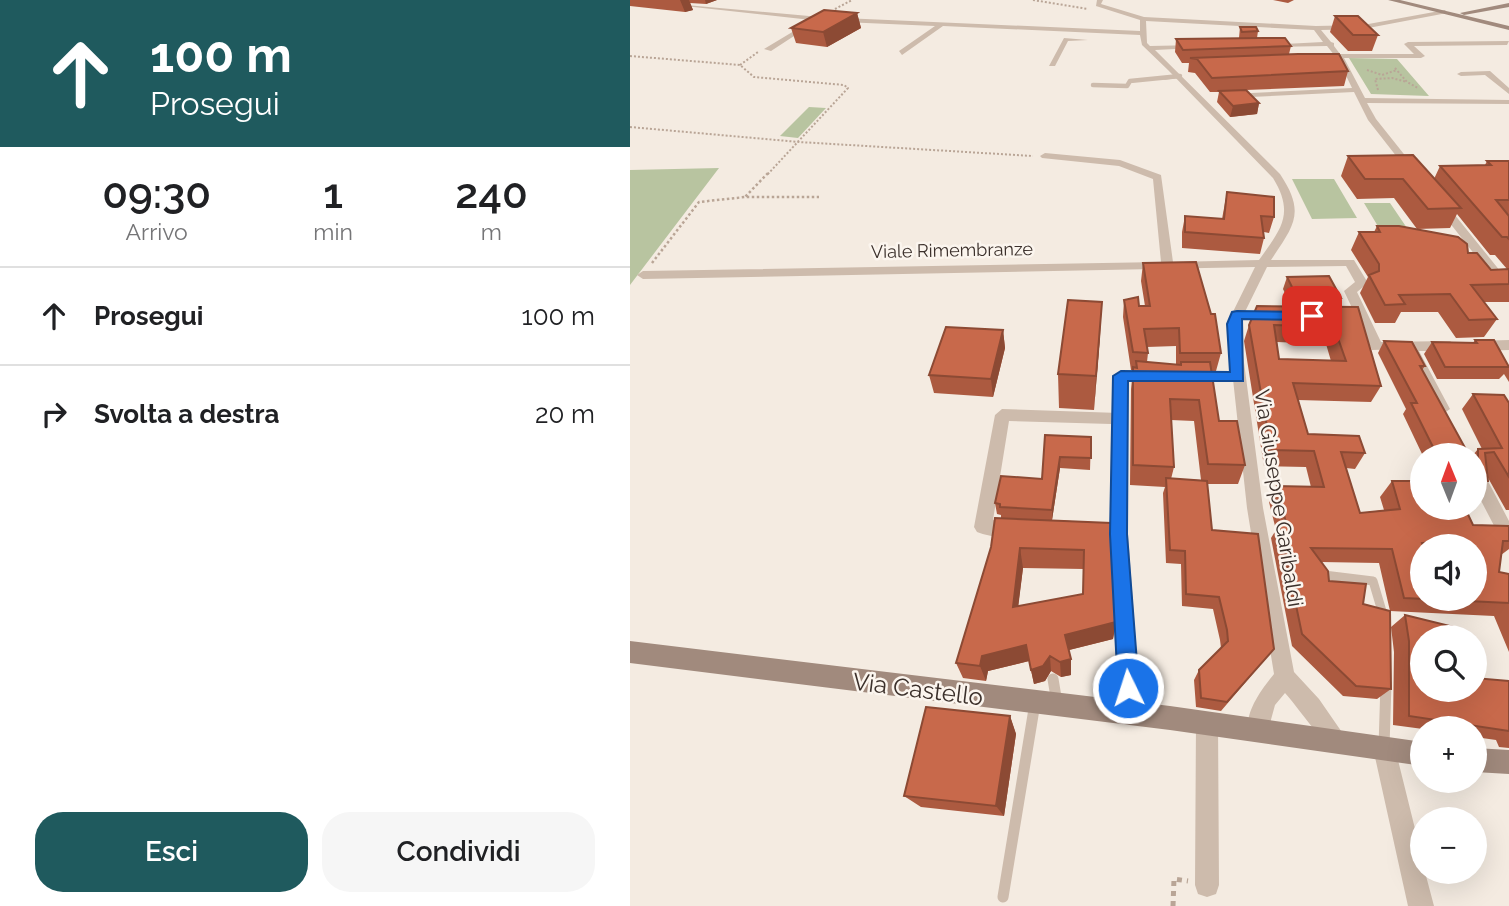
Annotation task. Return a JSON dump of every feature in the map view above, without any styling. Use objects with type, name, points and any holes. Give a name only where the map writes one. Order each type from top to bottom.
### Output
[{"type":"street","points":[[630,0],[820,19],[1142,33]]},
{"type":"street","points":[[714,8],[733,0]]},
{"type":"street","points":[[1100,0],[1098,5],[1108,10],[1143,19],[1316,28],[1363,27],[1445,12]]},
{"type":"street","points":[[1391,0],[1509,28]]},
{"type":"street","points":[[1454,14],[1509,5]]},
{"type":"street","points":[[1408,18],[1421,7]]},
{"type":"street","points":[[1485,21],[1486,10]]},
{"type":"street","points":[[1101,32],[1105,18]]},
{"type":"street","points":[[766,48],[820,19]]},
{"type":"street","points":[[1143,19],[1142,33],[1146,46],[1171,68],[1182,72],[1201,98],[1277,176],[1286,191],[1291,210],[1286,229],[1263,263]]},
{"type":"street","points":[[902,53],[942,24]]},
{"type":"street","points":[[1316,28],[1341,58],[1373,120],[1421,176]]},
{"type":"street","points":[[1052,64],[1066,39],[1092,41]]},
{"type":"street","points":[[1130,43],[1146,46],[1208,46]]},
{"type":"street","points":[[1329,61],[1341,58],[1421,56],[1408,44],[1507,43]]},
{"type":"street","points":[[1263,45],[1332,44]]},
{"type":"street","points":[[1461,74],[1487,73],[1509,92]]},
{"type":"street","points":[[1227,97],[1356,90]]},
{"type":"street","points":[[1201,98],[1214,97]]},
{"type":"street","points":[[1364,100],[1509,102]]},
{"type":"street","points":[[1045,156],[1120,163],[1158,177],[1167,264]]},
{"type":"street","points":[[1431,194],[1509,290]]},
{"type":"street","name":"Viale Rimembranze","points":[[643,275],[1350,262],[1362,283],[1350,291],[1356,317],[1377,347],[1410,346]]},
{"type":"street","name":"Via Giuseppe Garibaldi","points":[[1263,263],[1240,318],[1238,377],[1255,508],[1285,677]]},
{"type":"street","points":[[1448,419],[1410,346],[1509,345]]},
{"type":"street","points":[[1037,530],[983,527],[1002,415],[1119,419],[1119,534],[1129,714]]},
{"type":"street","points":[[1488,497],[1509,538]]},
{"type":"street","points":[[1078,532],[1119,534]]},
{"type":"street","name":"Via Castello","points":[[630,652],[1207,723],[1410,752]]},
{"type":"street","points":[[1258,730],[1266,700],[1285,677],[1312,706],[1336,741]]},
{"type":"street","points":[[1207,723],[1208,885]]},
{"type":"street","points":[[1384,748],[1421,906]]},
{"type":"street","points":[[1487,761],[1509,762]]},
{"type":"lane","points":[[1093,85],[1127,86],[1130,80],[1182,72]]},
{"type":"lane","points":[[1119,419],[1121,376],[1147,377]]},
{"type":"lane","points":[[1186,377],[1238,377]]},
{"type":"lane","points":[[1324,575],[1373,581],[1383,612],[1385,634]]},
{"type":"lane","points":[[1384,748],[1386,668]]},
{"type":"lane","points":[[1003,897],[1053,679]]},
{"type":"path","points":[[1033,0],[1108,10]]},
{"type":"path","points":[[630,56],[740,65],[766,48]]},
{"type":"path","points":[[1391,62],[1407,82]]},
{"type":"path","points":[[740,65],[741,69],[754,77],[838,84],[848,88],[745,197]]},
{"type":"path","points":[[1364,100],[1364,91],[1380,89],[1367,70],[1422,89]]},
{"type":"path","points":[[1375,79],[1397,70]]},
{"type":"path","points":[[1389,74],[1392,78]]},
{"type":"path","points":[[630,127],[799,142],[1045,156]]},
{"type":"path","points":[[643,275],[699,202],[745,197],[819,197]]},
{"type":"path","points":[[1173,906],[1174,879],[1208,885]]},
{"type":"green space","points":[[1349,58],[1397,59],[1429,96],[1371,94]]},
{"type":"green space","points":[[809,107],[826,108],[798,138],[780,136]]},
{"type":"green space","points":[[719,168],[630,285],[630,170]]},
{"type":"green space","points":[[1292,179],[1334,179],[1357,218],[1312,219]]},
{"type":"green space","points":[[1364,203],[1390,203],[1407,228],[1379,228]]},
{"type":"building","points":[[824,10],[857,13],[823,32],[791,28]]},
{"type":"building","points":[[1335,16],[1358,16],[1378,35],[1353,35]]},
{"type":"building","points":[[1240,27],[1256,27],[1258,31],[1242,32]]},
{"type":"building","points":[[1285,38],[1291,46],[1183,50],[1176,39]]},
{"type":"building","points":[[1339,54],[1348,71],[1212,78],[1197,59],[1190,58]]},
{"type":"building","points":[[1246,90],[1259,103],[1233,106],[1219,91]]},
{"type":"building","points":[[1413,155],[1461,208],[1428,209],[1403,179],[1365,179],[1348,156]]},
{"type":"building","points":[[1487,161],[1509,161],[1509,200],[1496,200],[1509,216],[1509,239],[1502,237],[1440,166],[1491,165]]},
{"type":"building","points":[[1227,192],[1274,197],[1274,217],[1261,216],[1264,238],[1185,232],[1185,216],[1224,219]]},
{"type":"building","points":[[1377,226],[1399,226],[1458,237],[1467,244],[1468,253],[1477,253],[1491,270],[1509,269],[1509,284],[1471,285],[1497,319],[1469,320],[1450,294],[1399,295],[1405,304],[1385,305],[1369,275],[1379,271],[1379,264],[1359,232],[1380,232]]},
{"type":"building","points":[[1196,262],[1211,314],[1215,314],[1221,353],[1180,353],[1179,328],[1144,329],[1148,353],[1133,352],[1124,300],[1138,297],[1139,306],[1150,306],[1143,263]]},
{"type":"building","points":[[1329,276],[1341,298],[1297,297],[1287,277]]},
{"type":"building","points":[[1068,300],[1102,302],[1096,376],[1058,374]]},
{"type":"building","points":[[1257,306],[1358,307],[1381,386],[1293,383],[1308,434],[1359,436],[1365,453],[1341,452],[1360,513],[1400,509],[1392,481],[1410,481],[1410,520],[1471,520],[1473,525],[1509,526],[1509,541],[1503,541],[1499,572],[1509,574],[1509,603],[1487,602],[1487,534],[1410,534],[1410,598],[1404,598],[1392,549],[1311,548],[1328,571],[1329,581],[1366,584],[1363,604],[1390,611],[1391,689],[1356,686],[1302,634],[1279,524],[1286,523],[1277,486],[1324,487],[1314,451],[1271,450],[1249,325]],"holes":[[[1274,325],[1334,327],[1346,361],[1279,359]]]},
{"type":"building","points":[[946,327],[1003,330],[991,379],[929,375]]},
{"type":"building","points":[[1475,340],[1494,340],[1509,367],[1445,367],[1432,342],[1477,343]]},
{"type":"building","points":[[1384,341],[1412,342],[1425,366],[1420,366],[1462,443],[1431,443],[1411,403],[1417,403]]},
{"type":"building","points":[[1136,361],[1181,365],[1181,362],[1210,362],[1219,421],[1237,421],[1245,465],[1208,464],[1199,400],[1170,399],[1174,467],[1133,465],[1133,367],[1137,368]]},
{"type":"building","points":[[1473,394],[1504,395],[1509,403],[1509,477],[1494,452],[1488,453],[1488,449],[1502,448]]},
{"type":"building","points":[[1045,435],[1091,437],[1091,458],[1060,457],[1052,510],[1000,507],[1000,504],[995,503],[1001,476],[1042,479]]},
{"type":"building","points":[[1166,478],[1207,481],[1212,530],[1258,534],[1274,649],[1227,702],[1201,698],[1199,670],[1228,641],[1227,630],[1219,597],[1186,594],[1185,551],[1170,550]]},
{"type":"building","points":[[995,518],[1111,523],[1116,622],[1065,635],[1071,659],[1060,662],[1050,656],[1043,666],[1031,670],[1026,645],[982,656],[980,666],[956,663],[991,547]],"holes":[[[1020,548],[1084,550],[1083,594],[1013,607]]]},
{"type":"building","points":[[1405,615],[1446,625],[1410,625],[1410,702],[1487,702],[1487,679],[1509,681],[1509,731],[1487,728],[1487,716],[1409,716],[1409,641]]},
{"type":"building","points":[[926,707],[1010,716],[996,806],[904,796]]},
{"type":"route","points":[[1128,688],[1119,534],[1121,376],[1238,377],[1233,324],[1237,315],[1312,316]]}]
